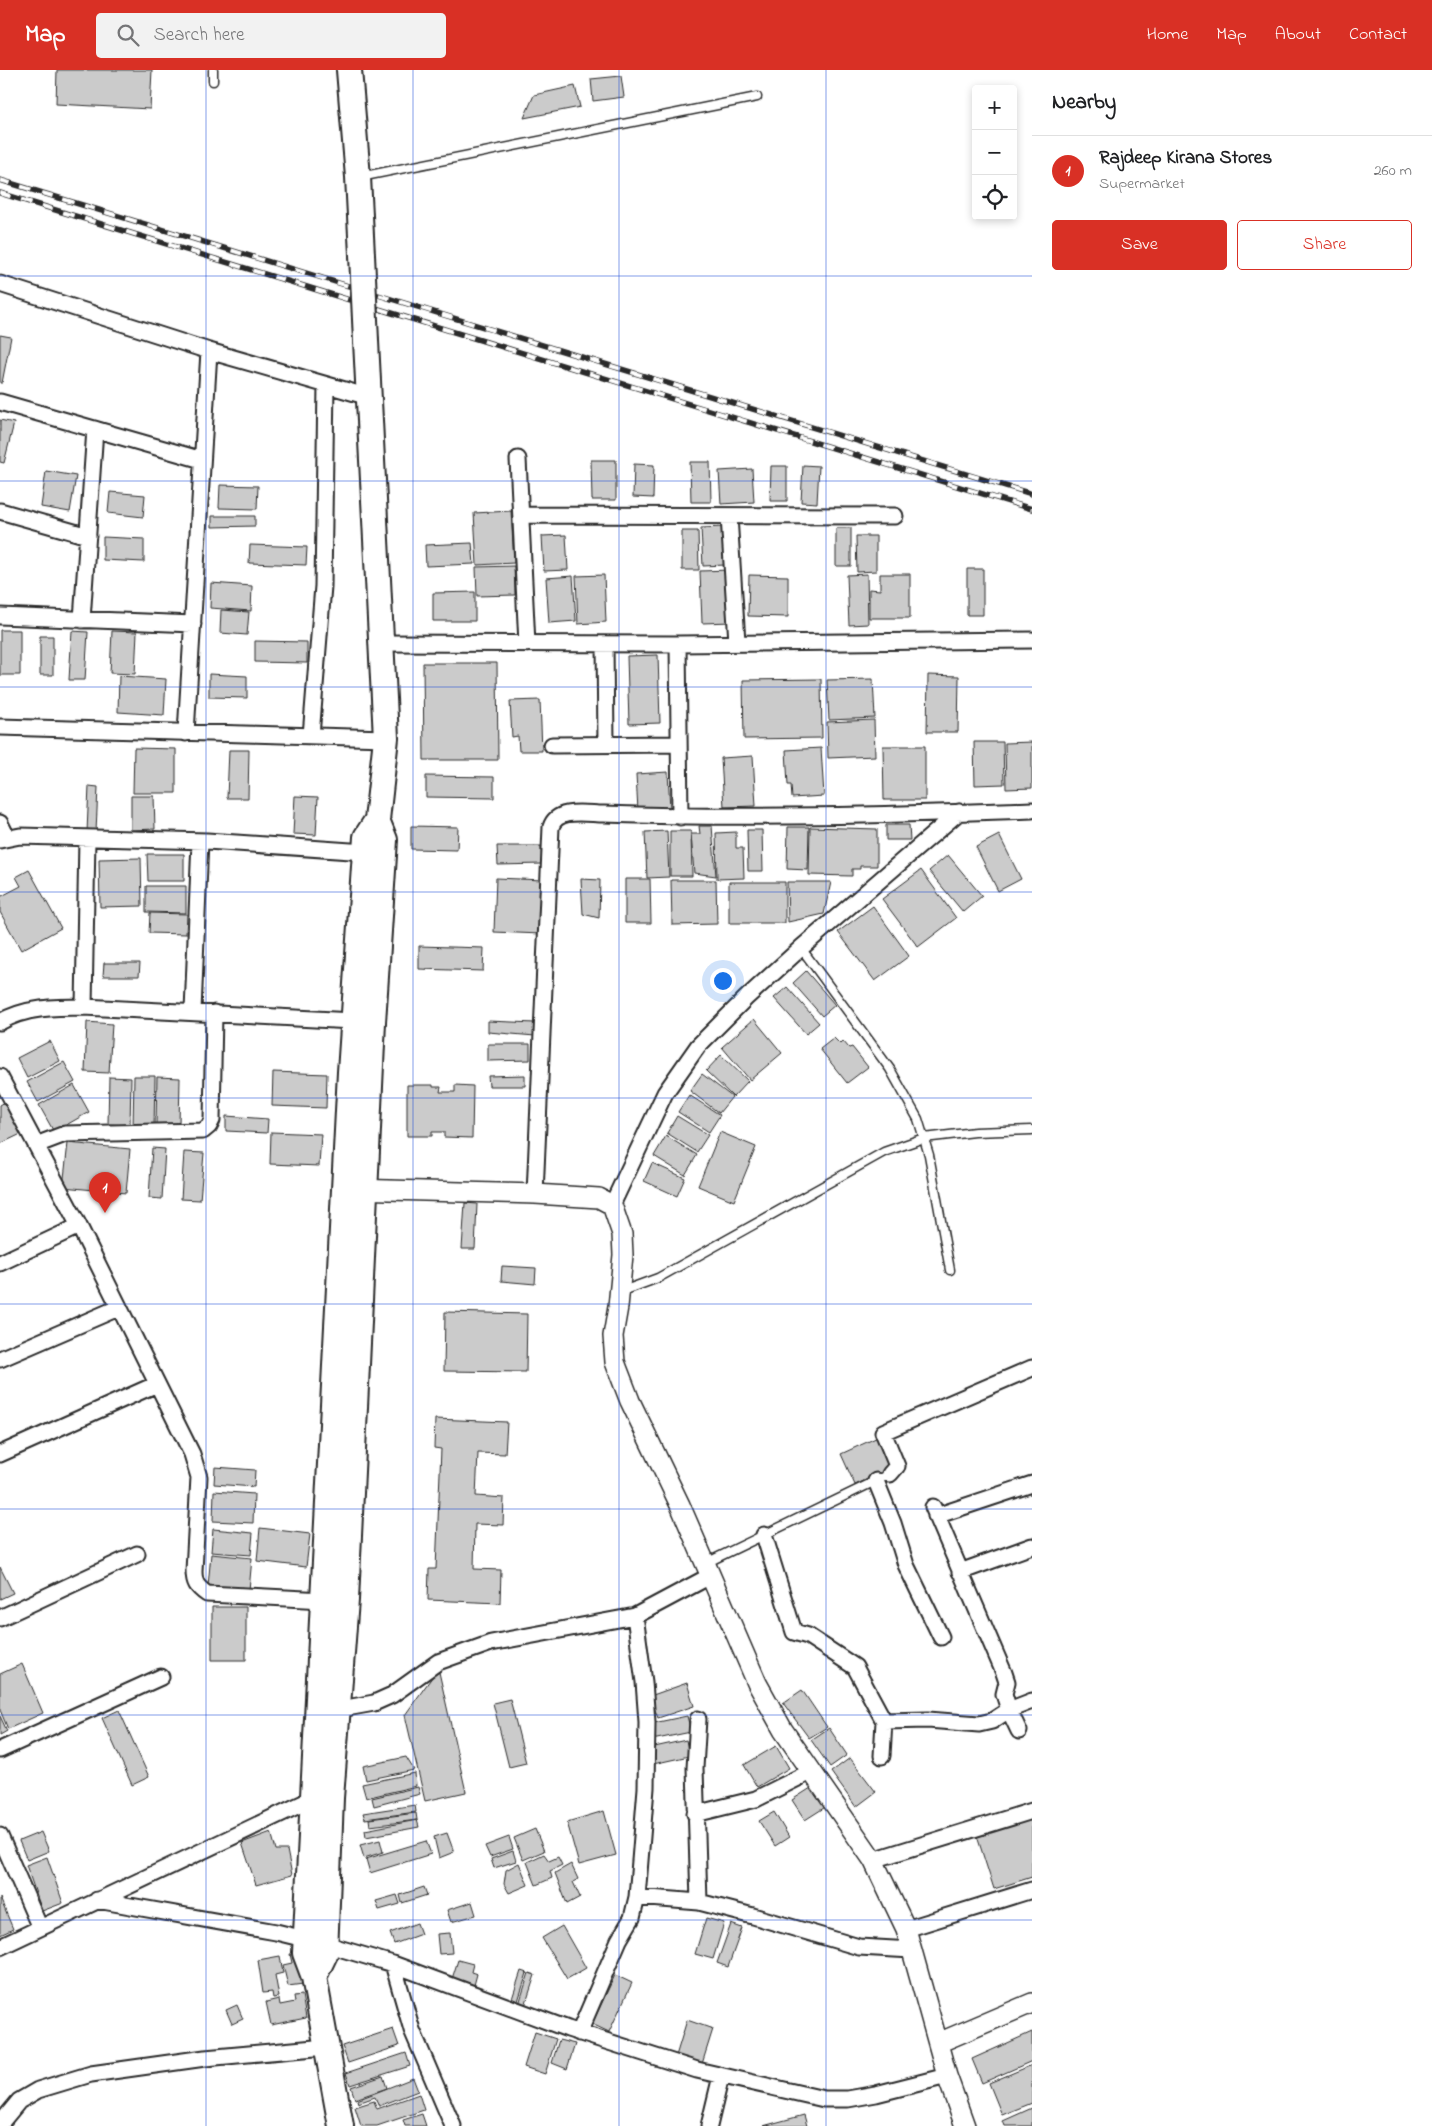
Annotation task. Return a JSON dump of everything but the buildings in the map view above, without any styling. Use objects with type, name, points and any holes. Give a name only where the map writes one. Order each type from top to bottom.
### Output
[{"type":"main road","points":[[340,2126],[314,1977],[325,1954],[316,1942],[314,1798],[346,1600],[355,1189],[353,1021],[366,837],[377,820],[386,738],[358,177],[349,70]]},
{"type":"main road","points":[[316,1942],[331,1798],[324,1600],[355,1189],[373,1022],[385,840],[377,820]]},
{"type":"street","points":[[0,284],[209,351],[369,397]]},
{"type":"street","points":[[186,733],[209,351]]},
{"type":"street","points":[[311,736],[323,586],[326,385]]},
{"type":"street","points":[[0,402],[202,460]]},
{"type":"street","points":[[82,620],[95,429]]},
{"type":"street","points":[[518,459],[527,644]]},
{"type":"street","points":[[0,511],[88,536]]},
{"type":"street","points":[[521,515],[895,516]]},
{"type":"street","points":[[729,516],[737,642]]},
{"type":"street","points":[[0,616],[193,624]]},
{"type":"street","points":[[382,642],[678,644],[1032,640]]},
{"type":"street","points":[[605,644],[606,745]]},
{"type":"street","points":[[678,644],[680,817]]},
{"type":"street","points":[[0,727],[386,738]]},
{"type":"street","points":[[552,745],[679,744]]},
{"type":"street","points":[[535,1194],[553,820],[565,814],[680,817],[1032,810]]},
{"type":"street","points":[[612,1205],[665,1093],[698,1046],[746,998],[801,948],[959,812]]},
{"type":"street","points":[[0,823],[4,839],[87,838],[200,841],[365,852]]},
{"type":"street","points":[[84,1007],[87,838]]},
{"type":"street","points":[[194,1011],[200,841]]},
{"type":"street","points":[[0,1022],[23,1013],[51,1007],[194,1011],[353,1021]]},
{"type":"street","points":[[36,1145],[65,1134],[203,1131],[212,1120],[214,1013]]},
{"type":"street","points":[[2,1086],[79,1226],[118,1308],[183,1432],[192,1454],[199,1477],[194,1571],[194,1581],[198,1588],[207,1594],[324,1600]]},
{"type":"street","points":[[355,1189],[535,1194],[599,1198],[612,1205],[622,1234],[620,1292],[612,1348],[615,1362],[630,1401],[708,1570],[757,1683],[783,1730],[873,1860],[906,1929],[947,2076],[965,2126]]},
{"type":"street","points":[[0,1263],[79,1226]]},
{"type":"street","points":[[0,1359],[118,1308]]},
{"type":"street","points":[[890,1474],[896,1466],[884,1432],[1032,1368]]},
{"type":"street","points":[[0,1454],[157,1384]]},
{"type":"street","points":[[876,1481],[893,1523],[906,1564],[941,1637]]},
{"type":"street","points":[[1019,1731],[1004,1694],[1007,1682],[934,1512],[1032,1484]]},
{"type":"street","points":[[764,1535],[794,1632],[808,1636],[856,1667],[884,1721],[882,1756]]},
{"type":"street","points":[[960,1572],[1032,1546]]},
{"type":"street","points":[[0,1618],[137,1554]]},
{"type":"street","points":[[329,1711],[374,1703],[392,1696],[438,1662],[483,1645],[635,1616],[708,1570]]},
{"type":"street","points":[[579,2033],[619,1940],[632,1918],[637,1898],[646,1788],[646,1722],[644,1682],[635,1616]]},
{"type":"street","points":[[0,1750],[160,1676]]},
{"type":"street","points":[[884,1721],[937,1721],[979,1724],[992,1722],[1009,1710],[1032,1701]]},
{"type":"street","points":[[698,1719],[695,1814],[699,1902]]},
{"type":"street","points":[[695,1814],[756,1799],[812,1770]]},
{"type":"street","points":[[0,1947],[314,1798]]},
{"type":"street","points":[[873,1860],[1032,1811]]},
{"type":"street","points":[[0,1836],[40,1928]]},
{"type":"street","points":[[906,1929],[1032,1890]]},
{"type":"street","points":[[637,1898],[699,1902],[859,1947],[912,1950]]},
{"type":"street","points":[[97,1900],[316,1942],[393,1964],[579,2033],[721,2076],[824,2099],[876,2094],[947,2076]]},
{"type":"street","points":[[393,1964],[412,2030],[453,2126]]},
{"type":"street","points":[[938,2043],[1032,2003]]},
{"type":"street","points":[[0,2124],[19,2101],[38,2090],[92,2074],[205,2058],[326,2047]]},
{"type":"street","points":[[709,2126],[721,2076]]},
{"type":"lane","points":[[213,70],[213,81]]},
{"type":"lane","points":[[358,177],[757,97]]},
{"type":"lane","points":[[801,948],[890,1069],[918,1119],[924,1138],[950,1270]]},
{"type":"lane","points":[[620,1292],[658,1278],[884,1152],[924,1138],[975,1132],[1032,1130]]},
{"type":"lane","points":[[708,1570],[764,1535],[890,1474]]},
{"type":"railway","points":[[0,180],[1032,494]]},
{"type":"railway","points":[[0,193],[1032,509]]},
{"type":"place","name":"Rajdeep Kirana Stores","points":[[105,1213]]}]
